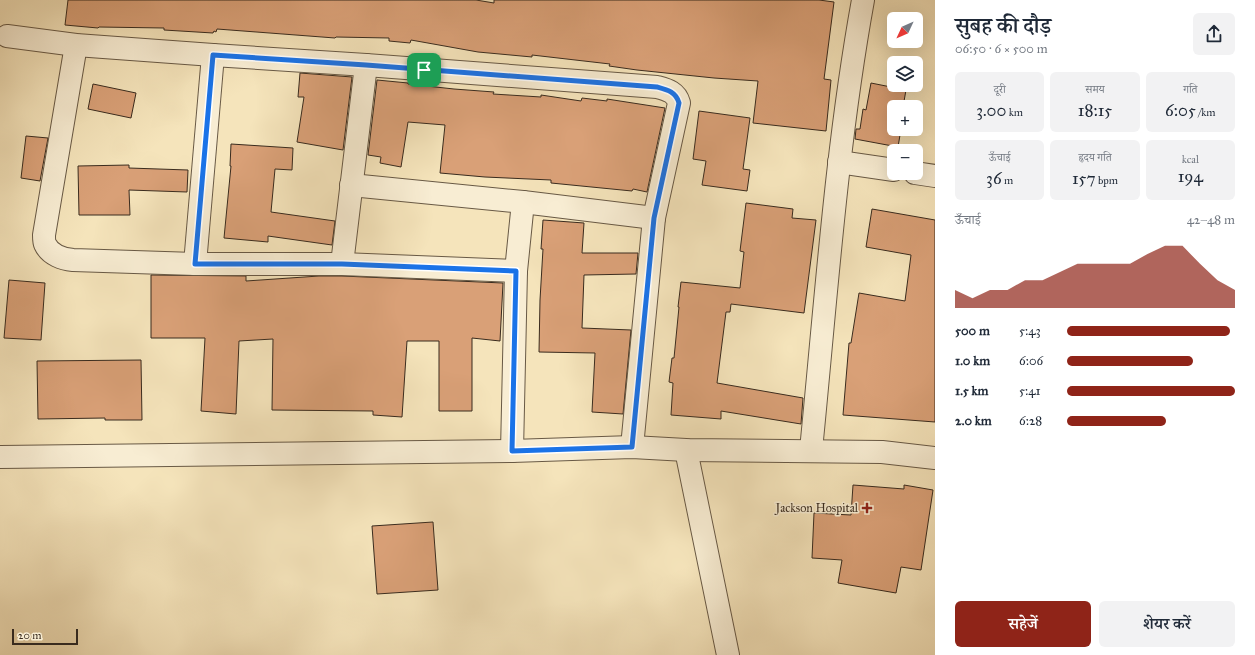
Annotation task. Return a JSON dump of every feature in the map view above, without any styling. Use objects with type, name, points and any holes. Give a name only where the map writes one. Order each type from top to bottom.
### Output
[{"type":"street","points":[[810,450],[840,162],[854,52],[863,0]]},
{"type":"street","points":[[6,36],[76,44],[657,87],[670,90],[677,98],[679,103],[654,218],[632,447]]},
{"type":"street","points":[[76,44],[44,235],[46,245],[52,252],[62,259],[195,264],[342,264],[516,271]]},
{"type":"street","points":[[195,264],[213,55]]},
{"type":"street","points":[[342,264],[366,65]]},
{"type":"street","points":[[840,162],[887,169]]},
{"type":"street","points":[[923,174],[935,176]]},
{"type":"street","points":[[351,185],[523,202],[654,218]]},
{"type":"street","points":[[512,451],[516,271],[523,202]]},
{"type":"street","points":[[0,457],[512,451],[632,447],[686,450],[810,450],[882,452],[935,458]]},
{"type":"street","points":[[686,450],[728,655]]},
{"type":"building","points":[[68,0],[476,0],[494,3],[494,0],[819,0],[834,2],[824,79],[831,80],[826,131],[753,123],[758,81],[637,70],[609,66],[610,64],[532,55],[532,57],[478,52],[411,40],[410,43],[389,41],[389,38],[335,38],[217,29],[216,32],[214,31],[213,33],[164,30],[164,28],[98,28],[65,25]]},
{"type":"building","points":[[300,73],[352,77],[343,150],[297,142],[304,97],[298,97]]},
{"type":"building","points":[[377,80],[494,92],[493,94],[541,97],[541,95],[581,101],[582,98],[607,101],[607,99],[665,108],[647,192],[633,189],[632,191],[551,183],[551,180],[440,173],[445,125],[408,122],[401,167],[380,163],[381,157],[368,155]]},
{"type":"building","points":[[871,83],[887,86],[887,92],[906,92],[904,100],[887,100],[887,136],[900,136],[898,144],[887,145],[855,139],[856,129],[860,129],[863,109],[866,110]]},
{"type":"building","points":[[93,84],[136,93],[131,118],[88,109]]},
{"type":"building","points":[[699,111],[750,118],[743,169],[750,170],[747,191],[702,185],[706,161],[693,159]]},
{"type":"building","points":[[26,136],[48,138],[40,181],[21,178]]},
{"type":"building","points":[[231,144],[293,148],[292,170],[275,169],[271,212],[335,221],[332,245],[268,236],[268,242],[224,238],[231,166]]},
{"type":"building","points":[[129,165],[129,168],[188,170],[187,192],[129,190],[130,215],[79,215],[78,166]]},
{"type":"building","points":[[746,203],[793,209],[792,218],[816,220],[804,313],[731,304],[730,312],[726,312],[717,383],[803,398],[801,424],[721,411],[721,419],[671,415],[673,383],[669,382],[672,358],[674,358],[681,282],[740,288],[744,252],[740,251]]},
{"type":"building","points":[[872,209],[935,220],[935,422],[843,415],[849,343],[851,343],[859,293],[905,301],[911,255],[866,247]]},
{"type":"building","points":[[543,220],[584,223],[582,253],[638,253],[636,274],[584,275],[582,328],[631,330],[623,414],[592,412],[595,353],[539,352]]},
{"type":"building","points":[[151,275],[246,276],[246,281],[342,276],[503,283],[500,341],[472,338],[472,411],[439,411],[439,341],[407,341],[402,417],[373,415],[373,411],[272,410],[273,339],[239,341],[236,414],[201,411],[205,338],[151,338]]},
{"type":"building","points":[[9,280],[45,283],[41,340],[4,338]]},
{"type":"building","points":[[141,360],[142,420],[105,420],[105,418],[38,419],[37,361]]},
{"type":"building","points":[[853,485],[904,489],[904,485],[933,490],[921,570],[901,567],[896,593],[838,583],[842,560],[812,558],[814,513],[851,515]]},
{"type":"building","points":[[433,522],[438,590],[377,594],[372,526]]},
{"type":"place","name":"Jackson Hospital","points":[[867,508]]},
{"type":"route","points":[[213,55],[424,70],[657,87],[670,90],[677,98],[679,103],[654,218],[632,447],[512,451],[516,271],[342,264],[195,264],[213,55]]}]
